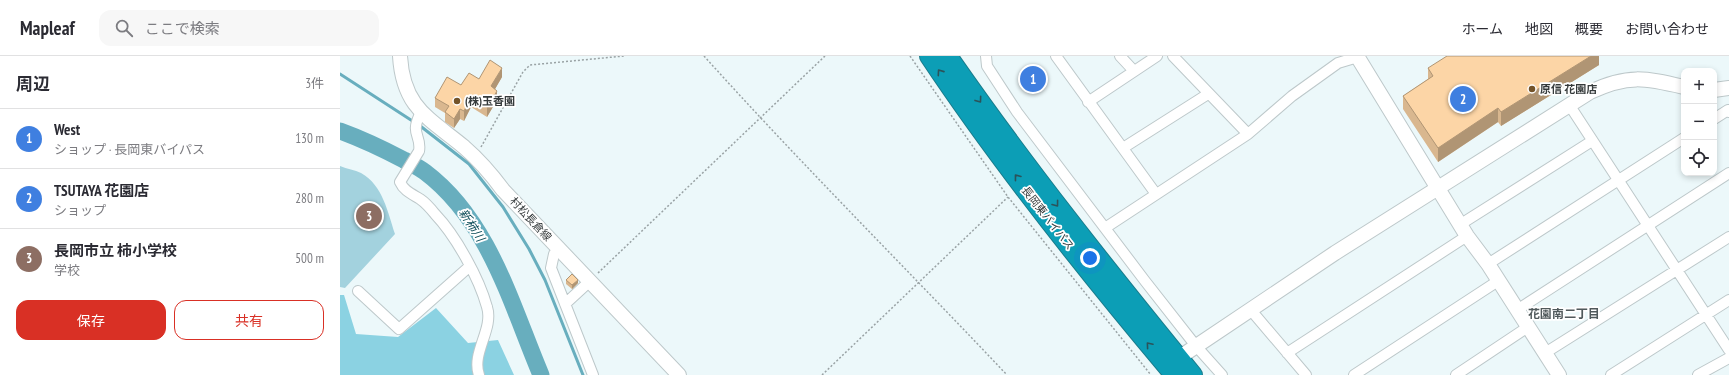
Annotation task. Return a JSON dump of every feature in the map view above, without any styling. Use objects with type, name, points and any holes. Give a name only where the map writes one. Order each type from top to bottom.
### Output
[{"type":"highway","name":"長岡東バイパス","points":[[929,56],[979,127],[1069,246],[1174,375]]},
{"type":"highway","name":"長岡東バイパス","points":[[948,56],[1026,165],[1078,234],[1193,375]]},
{"type":"street","name":"村松長倉線","points":[[400,56],[404,82],[409,94],[421,112],[475,157],[488,170],[504,190],[559,250],[679,375]]},
{"type":"street","points":[[986,56],[987,66],[1016,112],[1105,228],[1191,349],[1222,375]]},
{"type":"street","points":[[1056,56],[1156,194]]},
{"type":"street","points":[[1120,56],[1134,71]]},
{"type":"street","points":[[1088,102],[1157,56]]},
{"type":"street","points":[[1173,56],[1248,134]]},
{"type":"street","points":[[1105,228],[1248,134],[1292,96],[1338,63],[1357,56],[1437,188],[1488,264],[1557,374]]},
{"type":"street","points":[[1191,349],[1437,188],[1570,106],[1590,92],[1609,83],[1638,78],[1681,86]]},
{"type":"street","points":[[1717,90],[1729,88]]},
{"type":"street","points":[[1122,148],[1208,94]]},
{"type":"street","points":[[1570,106],[1618,182],[1729,350]]},
{"type":"street","points":[[1717,117],[1728,110],[1729,112]]},
{"type":"street","points":[[421,112],[415,125],[420,148],[402,176],[400,182],[404,189],[422,200],[448,230],[470,266],[488,308],[488,323],[483,335],[477,368],[479,375]]},
{"type":"street","points":[[1488,264],[1618,182],[1681,140]]},
{"type":"street","points":[[1461,224],[1592,141]]},
{"type":"street","points":[[1517,310],[1729,174]]},
{"type":"street","points":[[1288,353],[1468,236]]},
{"type":"street","points":[[1545,353],[1729,237]]},
{"type":"street","points":[[559,250],[554,254],[551,268],[594,375]]},
{"type":"street","points":[[358,291],[399,329],[470,266]]},
{"type":"street","points":[[565,304],[590,281]]},
{"type":"street","points":[[1354,375],[1498,281]]},
{"type":"street","points":[[1611,375],[1729,300]]},
{"type":"street","points":[[1250,309],[1306,375]]},
{"type":"street","points":[[1456,375],[1528,327]]},
{"type":"street","points":[[1698,375],[1729,358]]},
{"type":"path","points":[[475,157],[523,72],[530,65],[624,56]]},
{"type":"path","points":[[704,56],[812,172],[1007,375]]},
{"type":"path","points":[[590,281],[825,56]]},
{"type":"path","points":[[910,56],[1008,197],[1150,375]]},
{"type":"path","points":[[822,375],[920,283],[1008,197]]},
{"type":"shaded area","points":[[340,166],[361,173],[375,185],[384,200],[395,234],[345,288],[340,287]]},
{"type":"shaded area","points":[[340,295],[344,295],[356,334],[398,337],[436,308],[468,343],[498,340],[514,375],[340,375]]},
{"type":"building","points":[[1447,56],[1591,56],[1501,112],[1498,108],[1438,148],[1403,96],[1433,76],[1428,68]]},
{"type":"building","points":[[490,60],[502,68],[491,86],[497,91],[487,107],[471,97],[464,111],[460,109],[454,119],[445,112],[449,106],[435,98],[447,77],[461,85],[469,73],[479,79]]},
{"type":"building","points":[[572,274],[578,280],[572,285],[566,280]]},
{"type":"waterway","points":[[340,74],[414,122]]},
{"type":"waterway","points":[[419,125],[469,164],[503,207],[529,249],[545,280],[583,375]]},
{"type":"waterway","name":"新柿川","points":[[340,131],[380,148],[423,170],[447,192],[466,214],[496,265],[541,375]]},
{"type":"place","name":"West","points":[[1033,79]]},
{"type":"place","name":"原信 花園店","points":[[1532,89]]},
{"type":"place","name":"TSUTAYA 花園店","points":[[1463,99]]},
{"type":"place","name":"(株)玉香園","points":[[457,101]]},
{"type":"place","name":"長岡市立 柿小学校","points":[[369,216]]},
{"type":"district","name":"花園南二丁目","points":[[1564,313]]}]
